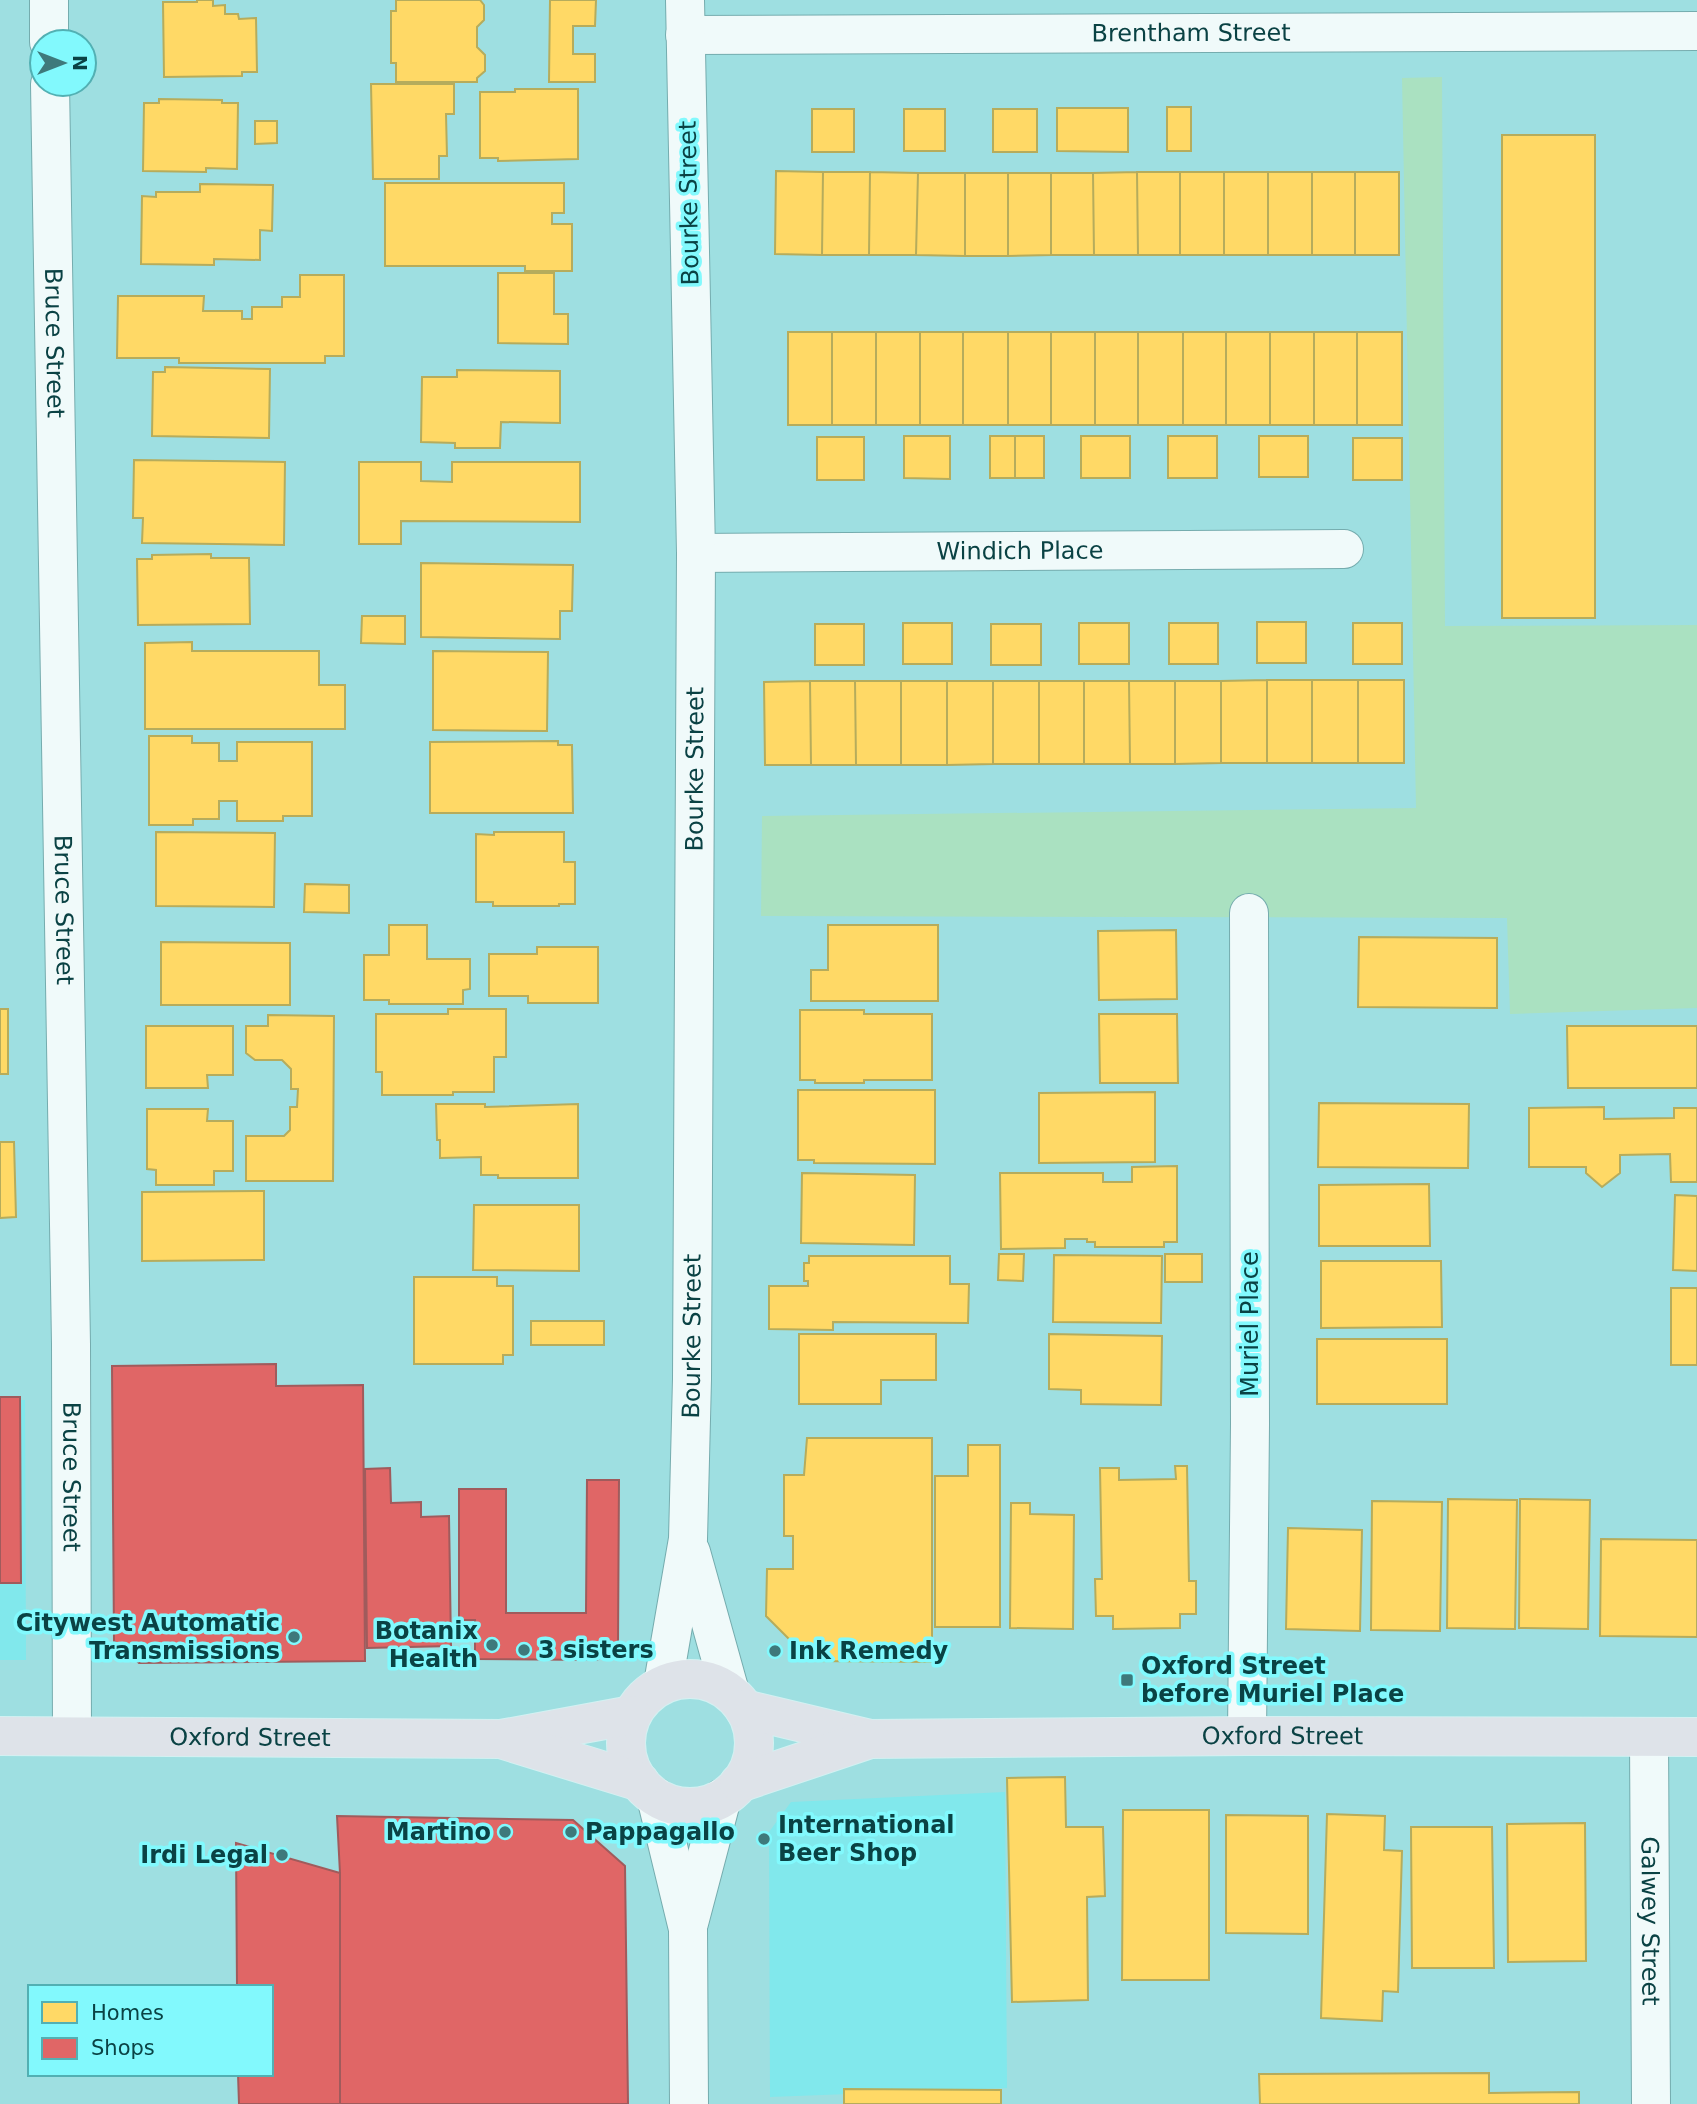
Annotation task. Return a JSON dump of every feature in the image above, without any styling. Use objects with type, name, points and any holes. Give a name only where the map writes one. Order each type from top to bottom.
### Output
[{"type":"main road","points":[[698,1679],[737,1700],[752,1728],[754,1747],[749,1767],[731,1791],[706,1805],[689,1807],[671,1804],[648,1790],[631,1767],[626,1750],[632,1715],[645,1697],[663,1685],[698,1679]]},
{"type":"main road","name":"Oxford Street","points":[[737,1700],[870,1739],[1697,1737]]},
{"type":"main road","name":"Oxford Street","points":[[0,1736],[502,1739],[632,1715]]},
{"type":"main road","name":"Oxford Street","points":[[502,1739],[648,1790]]},
{"type":"main road","name":"Oxford Street","points":[[731,1791],[870,1739]]},
{"type":"street","points":[[49,0],[49,28]]},
{"type":"street","name":"Brentham Street","points":[[685,17],[1697,31]]},
{"type":"street","name":"Bourke Street","points":[[663,1685],[688,1539],[692,1379],[696,553],[685,17]]},
{"type":"street","name":"Bruce Street","points":[[50,98],[71,1343],[72,1736]]},
{"type":"street","name":"Windich Place","points":[[696,553],[1344,550]]},
{"type":"street","name":"Muriel Place","points":[[1247,1736],[1250,1424],[1249,913]]},
{"type":"street","name":"Bourke Street","points":[[688,1539],[737,1700]]},
{"type":"street","name":"Galwey Street","points":[[1648,1737],[1651,2104]]},
{"type":"street","points":[[648,1790],[688,1928],[689,2104]]},
{"type":"street","points":[[688,1928],[731,1791]]},
{"type":"shaded area","points":[[0,1400],[25,1400],[26,1660],[0,1660]]},
{"type":"shaded area","points":[[1005,1792],[1007,2088],[770,2097],[769,1832],[791,1802]]},
{"type":"green space","points":[[1442,77],[1445,626],[1697,625],[1697,1008],[1510,1014],[1507,918],[761,916],[762,816],[1416,808],[1402,78]]},
{"type":"building: Homes","points":[[213,0],[213,6],[225,5],[225,14],[238,14],[239,19],[256,18],[257,72],[242,72],[242,76],[164,77],[163,2]]},
{"type":"building: Homes","points":[[396,0],[480,0],[484,5],[484,20],[477,27],[477,47],[485,55],[485,71],[477,78],[477,82],[396,82],[396,63],[391,63],[391,11],[396,11]]},
{"type":"building: Homes","points":[[550,0],[596,0],[595,26],[573,26],[573,54],[595,54],[595,82],[549,82]]},
{"type":"building: Homes","points":[[371,84],[454,84],[454,114],[446,114],[447,156],[439,156],[439,179],[373,179]]},
{"type":"building: Homes","points":[[515,89],[578,89],[578,159],[498,161],[498,158],[480,158],[480,92],[515,92]]},
{"type":"building: Homes","points":[[159,99],[222,100],[222,103],[238,103],[237,169],[206,168],[206,172],[143,171],[144,103],[159,103]]},
{"type":"building: Homes","points":[[1167,107],[1191,107],[1191,151],[1167,151]]},
{"type":"building: Homes","points":[[1057,108],[1128,108],[1128,152],[1057,151]]},
{"type":"building: Homes","points":[[812,109],[854,109],[854,152],[812,152]]},
{"type":"building: Homes","points":[[904,109],[945,109],[945,151],[904,151]]},
{"type":"building: Homes","points":[[993,109],[1037,109],[1037,152],[993,152]]},
{"type":"building: Homes","points":[[255,121],[277,121],[277,143],[255,144]]},
{"type":"building: Homes","points":[[1502,135],[1595,135],[1595,618],[1502,618]]},
{"type":"building: Homes","points":[[776,171],[823,172],[822,255],[775,254]]},
{"type":"building: Homes","points":[[823,172],[870,172],[869,255],[822,255]]},
{"type":"building: Homes","points":[[870,172],[918,173],[916,255],[869,255]]},
{"type":"building: Homes","points":[[1137,172],[1180,172],[1180,255],[1138,255]]},
{"type":"building: Homes","points":[[1137,172],[1138,255],[1094,255],[1093,173]]},
{"type":"building: Homes","points":[[1180,172],[1224,172],[1224,255],[1180,255]]},
{"type":"building: Homes","points":[[1224,172],[1268,172],[1268,255],[1224,255]]},
{"type":"building: Homes","points":[[1268,172],[1312,172],[1312,255],[1268,255]]},
{"type":"building: Homes","points":[[1312,172],[1355,172],[1355,255],[1312,255]]},
{"type":"building: Homes","points":[[1355,172],[1399,172],[1399,255],[1355,255]]},
{"type":"building: Homes","points":[[918,173],[965,173],[965,256],[916,255]]},
{"type":"building: Homes","points":[[965,173],[1008,173],[1008,256],[965,256]]},
{"type":"building: Homes","points":[[1008,173],[1051,173],[1051,255],[1008,256]]},
{"type":"building: Homes","points":[[1051,173],[1093,173],[1094,255],[1051,255]]},
{"type":"building: Homes","points":[[385,183],[564,183],[564,213],[552,213],[552,224],[572,224],[572,271],[525,271],[525,266],[385,266]]},
{"type":"building: Homes","points":[[200,184],[273,185],[272,231],[260,230],[260,260],[214,259],[214,265],[141,264],[142,196],[156,197],[156,192],[200,192]]},
{"type":"building: Homes","points":[[498,273],[554,273],[554,314],[568,314],[568,344],[498,343]]},
{"type":"building: Homes","points":[[300,275],[344,275],[344,356],[325,356],[325,363],[179,363],[179,358],[117,358],[118,296],[204,296],[203,311],[242,311],[242,319],[252,319],[252,307],[282,307],[282,297],[300,297]]},
{"type":"building: Homes","points":[[788,332],[832,332],[832,425],[788,425]]},
{"type":"building: Homes","points":[[832,332],[876,332],[876,425],[832,425]]},
{"type":"building: Homes","points":[[876,332],[920,332],[920,425],[876,425]]},
{"type":"building: Homes","points":[[920,332],[963,332],[963,425],[920,425]]},
{"type":"building: Homes","points":[[963,332],[1008,332],[1008,425],[963,425]]},
{"type":"building: Homes","points":[[1008,332],[1051,332],[1051,425],[1008,425]]},
{"type":"building: Homes","points":[[1051,332],[1095,332],[1095,425],[1051,425]]},
{"type":"building: Homes","points":[[1095,332],[1138,332],[1138,425],[1095,425]]},
{"type":"building: Homes","points":[[1138,332],[1183,332],[1183,425],[1138,425]]},
{"type":"building: Homes","points":[[1183,332],[1226,332],[1226,425],[1183,425]]},
{"type":"building: Homes","points":[[1226,332],[1270,332],[1270,425],[1226,425]]},
{"type":"building: Homes","points":[[1270,332],[1314,332],[1314,425],[1270,425]]},
{"type":"building: Homes","points":[[1314,332],[1357,332],[1357,425],[1314,425]]},
{"type":"building: Homes","points":[[1357,332],[1402,332],[1402,425],[1357,425]]},
{"type":"building: Homes","points":[[165,367],[270,369],[269,438],[152,436],[153,372],[165,372]]},
{"type":"building: Homes","points":[[457,370],[560,371],[560,423],[501,422],[500,448],[455,448],[455,443],[421,442],[422,377],[457,377]]},
{"type":"building: Homes","points":[[904,436],[950,436],[950,479],[904,478]]},
{"type":"building: Homes","points":[[990,436],[1015,436],[1015,478],[990,478]]},
{"type":"building: Homes","points":[[1015,436],[1044,436],[1044,478],[1015,478]]},
{"type":"building: Homes","points":[[1081,436],[1130,436],[1130,478],[1081,478]]},
{"type":"building: Homes","points":[[1168,436],[1217,436],[1217,478],[1168,478]]},
{"type":"building: Homes","points":[[1259,436],[1308,436],[1308,477],[1259,477]]},
{"type":"building: Homes","points":[[817,437],[864,437],[864,480],[817,480]]},
{"type":"building: Homes","points":[[1353,438],[1402,438],[1402,480],[1353,480]]},
{"type":"building: Homes","points":[[134,460],[285,462],[284,545],[142,543],[143,518],[133,518]]},
{"type":"building: Homes","points":[[359,462],[421,462],[421,481],[452,482],[452,462],[580,462],[580,522],[401,521],[401,544],[359,544]]},
{"type":"building: Homes","points":[[211,554],[211,558],[249,558],[250,624],[138,625],[137,559],[152,559],[152,555]]},
{"type":"building: Homes","points":[[421,563],[573,565],[572,611],[560,611],[560,639],[421,637]]},
{"type":"building: Homes","points":[[362,616],[405,616],[405,644],[361,643]]},
{"type":"building: Homes","points":[[1257,622],[1306,622],[1306,663],[1257,663]]},
{"type":"building: Homes","points":[[903,623],[952,623],[952,664],[903,664]]},
{"type":"building: Homes","points":[[1079,623],[1129,623],[1129,664],[1079,664]]},
{"type":"building: Homes","points":[[1169,623],[1218,623],[1218,664],[1169,664]]},
{"type":"building: Homes","points":[[1353,623],[1402,623],[1402,664],[1353,664]]},
{"type":"building: Homes","points":[[815,624],[864,624],[864,665],[815,665]]},
{"type":"building: Homes","points":[[991,624],[1041,624],[1041,665],[991,665]]},
{"type":"building: Homes","points":[[192,642],[192,651],[319,651],[319,685],[345,685],[345,729],[145,729],[145,643]]},
{"type":"building: Homes","points":[[433,651],[548,652],[547,731],[433,730]]},
{"type":"building: Homes","points":[[1267,680],[1312,680],[1312,763],[1267,763]]},
{"type":"building: Homes","points":[[1267,680],[1267,763],[1221,763],[1221,681]]},
{"type":"building: Homes","points":[[1312,680],[1358,680],[1358,763],[1312,763]]},
{"type":"building: Homes","points":[[1358,680],[1404,680],[1404,763],[1358,763]]},
{"type":"building: Homes","points":[[810,681],[811,765],[765,765],[764,682]]},
{"type":"building: Homes","points":[[810,681],[855,681],[856,765],[811,765]]},
{"type":"building: Homes","points":[[855,681],[901,681],[901,765],[856,765]]},
{"type":"building: Homes","points":[[901,681],[947,681],[947,765],[901,765]]},
{"type":"building: Homes","points":[[947,681],[993,681],[993,764],[947,765]]},
{"type":"building: Homes","points":[[993,681],[1039,681],[1039,764],[993,764]]},
{"type":"building: Homes","points":[[1039,681],[1084,681],[1084,764],[1039,764]]},
{"type":"building: Homes","points":[[1084,681],[1129,681],[1130,764],[1084,764]]},
{"type":"building: Homes","points":[[1129,681],[1175,681],[1175,764],[1130,764]]},
{"type":"building: Homes","points":[[1175,681],[1221,681],[1221,763],[1175,764]]},
{"type":"building: Homes","points":[[149,736],[192,736],[192,743],[219,743],[219,761],[237,761],[237,742],[312,742],[312,816],[283,816],[283,821],[237,821],[237,801],[219,801],[219,819],[193,819],[193,825],[149,825]]},
{"type":"building: Homes","points":[[558,741],[558,745],[572,745],[573,813],[430,813],[430,742]]},
{"type":"building: Homes","points":[[156,832],[275,833],[274,907],[156,906]]},
{"type":"building: Homes","points":[[494,832],[564,832],[564,862],[575,862],[575,904],[493,906],[493,902],[476,902],[476,834],[494,835]]},
{"type":"building: Homes","points":[[305,884],[349,885],[349,913],[304,912]]},
{"type":"building: Homes","points":[[389,925],[427,925],[427,959],[470,959],[470,989],[463,990],[463,1004],[389,1004],[389,1000],[364,1000],[364,955],[389,955]]},
{"type":"building: Homes","points":[[828,925],[938,925],[938,1001],[811,1001],[811,970],[828,970]]},
{"type":"building: Homes","points":[[1176,930],[1177,999],[1099,1000],[1098,931]]},
{"type":"building: Homes","points":[[1359,937],[1497,938],[1497,1008],[1358,1007]]},
{"type":"building: Homes","points":[[161,942],[290,943],[290,1005],[161,1005]]},
{"type":"building: Homes","points":[[537,947],[598,947],[598,1003],[528,1003],[528,996],[489,996],[489,954],[537,954]]},
{"type":"building: Homes","points":[[0,1009],[8,1009],[8,1074],[0,1074]]},
{"type":"building: Homes","points":[[448,1009],[506,1009],[506,1057],[494,1057],[494,1092],[382,1095],[382,1072],[376,1072],[376,1014],[448,1014]]},
{"type":"building: Homes","points":[[800,1010],[932,1014],[932,1080],[815,1083],[815,1080],[800,1080]]},
{"type":"building: Homes","points":[[1099,1014],[1177,1014],[1178,1083],[1100,1083]]},
{"type":"building: Homes","points":[[268,1015],[334,1016],[333,1181],[246,1181],[246,1136],[284,1136],[290,1130],[290,1107],[297,1107],[298,1089],[291,1089],[291,1069],[282,1060],[255,1060],[246,1053],[246,1026],[268,1026]]},
{"type":"building: Homes","points":[[146,1026],[233,1026],[233,1075],[207,1075],[208,1088],[146,1088]]},
{"type":"building: Homes","points":[[1567,1026],[1697,1026],[1697,1088],[1568,1088]]},
{"type":"building: Homes","points":[[798,1090],[935,1090],[935,1164],[814,1163],[814,1160],[798,1160]]},
{"type":"building: Homes","points":[[1155,1092],[1155,1162],[1039,1163],[1039,1093]]},
{"type":"building: Homes","points":[[1319,1103],[1469,1104],[1468,1168],[1318,1167]]},
{"type":"building: Homes","points":[[436,1104],[485,1104],[485,1107],[578,1104],[578,1178],[498,1178],[498,1175],[481,1175],[481,1157],[440,1158]]},
{"type":"building: Homes","points":[[1604,1107],[1604,1119],[1674,1118],[1674,1108],[1697,1108],[1697,1182],[1671,1182],[1670,1154],[1620,1155],[1620,1173],[1602,1187],[1586,1173],[1586,1167],[1529,1167],[1529,1108]]},
{"type":"building: Homes","points":[[147,1109],[208,1109],[207,1121],[233,1121],[233,1171],[214,1171],[214,1185],[156,1185],[156,1170],[147,1169]]},
{"type":"building: Homes","points":[[0,1142],[14,1142],[16,1217],[0,1218]]},
{"type":"building: Homes","points":[[1177,1166],[1177,1242],[1164,1242],[1164,1247],[1095,1247],[1095,1242],[1087,1242],[1087,1239],[1065,1239],[1065,1248],[1001,1249],[1000,1173],[1103,1173],[1103,1182],[1132,1182],[1132,1167]]},
{"type":"building: Homes","points":[[802,1173],[915,1175],[914,1245],[801,1243]]},
{"type":"building: Homes","points":[[1429,1184],[1430,1246],[1319,1246],[1319,1185]]},
{"type":"building: Homes","points":[[264,1191],[264,1260],[142,1261],[142,1192]]},
{"type":"building: Homes","points":[[1675,1195],[1697,1196],[1697,1271],[1673,1270]]},
{"type":"building: Homes","points":[[474,1205],[579,1205],[579,1271],[473,1270]]},
{"type":"building: Homes","points":[[999,1254],[1024,1254],[1023,1281],[998,1280]]},
{"type":"building: Homes","points":[[1165,1254],[1202,1254],[1202,1282],[1165,1282]]},
{"type":"building: Homes","points":[[1054,1255],[1162,1256],[1161,1323],[1053,1322]]},
{"type":"building: Homes","points":[[809,1256],[950,1256],[950,1284],[969,1284],[968,1323],[833,1322],[833,1330],[769,1329],[769,1286],[808,1286],[808,1281],[804,1281],[804,1263],[809,1263]]},
{"type":"building: Homes","points":[[1321,1261],[1441,1261],[1442,1327],[1321,1328]]},
{"type":"building: Homes","points":[[414,1277],[497,1277],[497,1286],[513,1286],[513,1355],[503,1355],[503,1364],[414,1364]]},
{"type":"building: Homes","points":[[1671,1288],[1697,1288],[1697,1365],[1671,1365]]},
{"type":"building: Homes","points":[[531,1321],[604,1321],[604,1345],[531,1345]]},
{"type":"building: Homes","points":[[799,1334],[936,1334],[936,1380],[881,1380],[881,1404],[799,1404]]},
{"type":"building: Homes","points":[[1049,1334],[1162,1336],[1161,1405],[1081,1404],[1081,1390],[1049,1389]]},
{"type":"building: Homes","points":[[1317,1339],[1447,1339],[1447,1404],[1317,1404]]},
{"type":"building: Homes","points":[[807,1438],[932,1438],[932,1662],[811,1661],[766,1616],[767,1569],[793,1569],[793,1536],[784,1536],[784,1475],[804,1475]]},
{"type":"building: Homes","points":[[968,1445],[1000,1445],[1000,1627],[935,1627],[935,1476],[968,1476]]},
{"type":"building: Homes","points":[[1175,1466],[1187,1466],[1189,1581],[1196,1581],[1196,1614],[1180,1614],[1180,1628],[1113,1629],[1113,1616],[1096,1616],[1095,1579],[1102,1579],[1100,1468],[1119,1468],[1119,1480],[1176,1479]]},
{"type":"building: Homes","points":[[1448,1499],[1517,1500],[1515,1629],[1447,1628]]},
{"type":"building: Homes","points":[[1520,1499],[1590,1500],[1588,1629],[1519,1628]]},
{"type":"building: Homes","points":[[1372,1501],[1442,1502],[1440,1631],[1371,1630]]},
{"type":"building: Homes","points":[[1011,1503],[1030,1503],[1030,1514],[1074,1515],[1073,1629],[1010,1628]]},
{"type":"building: Homes","points":[[1288,1528],[1362,1530],[1360,1631],[1286,1629]]},
{"type":"building: Homes","points":[[1601,1539],[1697,1540],[1697,1637],[1600,1636]]},
{"type":"building: Homes","points":[[1065,1777],[1066,1827],[1103,1827],[1105,1896],[1087,1897],[1088,2000],[1012,2002],[1007,1778]]},
{"type":"building: Homes","points":[[1123,1810],[1209,1810],[1209,1980],[1122,1980]]},
{"type":"building: Homes","points":[[1327,1814],[1385,1816],[1384,1850],[1402,1851],[1398,1992],[1383,1991],[1382,2021],[1321,2018]]},
{"type":"building: Homes","points":[[1226,1815],[1308,1816],[1308,1934],[1226,1933]]},
{"type":"building: Homes","points":[[1585,1823],[1586,1961],[1508,1962],[1507,1824]]},
{"type":"building: Homes","points":[[1411,1827],[1492,1827],[1494,1968],[1412,1968]]},
{"type":"building: Homes","points":[[1489,2073],[1489,2093],[1579,2092],[1579,2104],[1260,2104],[1259,2074]]},
{"type":"building: Homes","points":[[844,2089],[1001,2090],[1001,2104],[844,2104]]},
{"type":"building: Shops","points":[[276,1364],[276,1386],[363,1385],[365,1661],[139,1663],[114,1641],[112,1366]]},
{"type":"building: Shops","points":[[0,1397],[20,1397],[21,1583],[0,1583]]},
{"type":"building: Shops","points":[[390,1468],[391,1503],[421,1502],[421,1517],[449,1516],[451,1646],[367,1648],[365,1469]]},
{"type":"building: Shops","points":[[587,1480],[619,1480],[618,1643],[597,1660],[475,1659],[475,1620],[459,1620],[459,1489],[506,1489],[506,1613],[586,1613]]},
{"type":"building: Shops","points":[[337,1816],[573,1820],[625,1866],[628,2104],[340,2104],[340,1873]]},
{"type":"building: Shops","points":[[236,1843],[340,1873],[340,2104],[239,2104],[238,2076],[273,2076],[273,1985],[237,1985]]},
{"type":"place","name":"Citywest Automatic Transmissions","points":[[294,1637]]},
{"type":"place","name":"Botanix Health","points":[[492,1645]]},
{"type":"place","name":"3 sisters","points":[[524,1650]]},
{"type":"place","name":"Ink Remedy","points":[[775,1651]]},
{"type":"place","name":"Oxford Street before Muriel Place","points":[[1127,1680]]},
{"type":"place","name":"Martino","points":[[505,1832]]},
{"type":"place","name":"Pappagallo","points":[[571,1832]]},
{"type":"place","name":"International Beer Shop","points":[[764,1839]]},
{"type":"place","name":"Irdi Legal","points":[[282,1855]]}]
